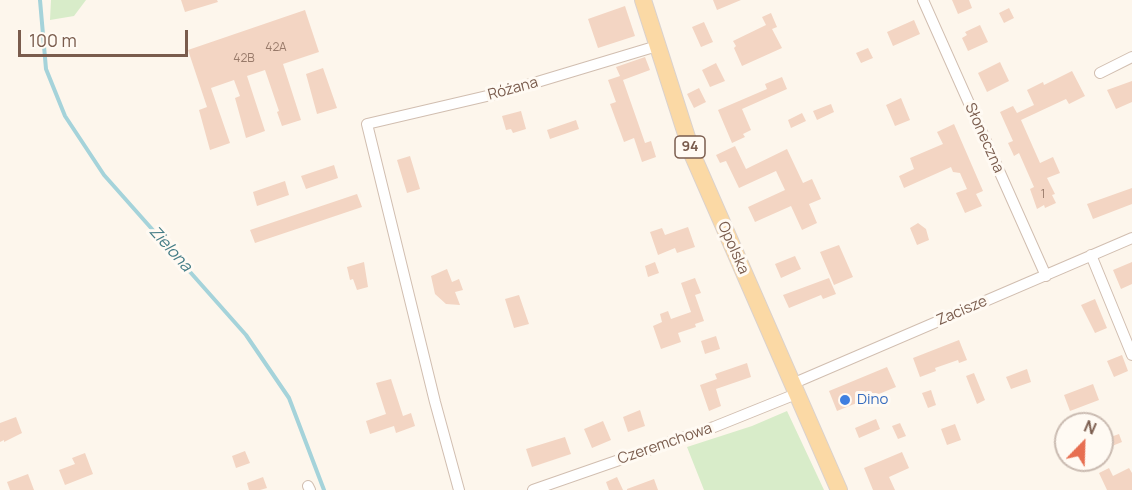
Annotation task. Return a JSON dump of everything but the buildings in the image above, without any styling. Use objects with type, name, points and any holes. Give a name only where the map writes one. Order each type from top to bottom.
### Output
[{"type":"main road","name":"Opolska","points":[[643,0],[693,156],[839,490]]},
{"type":"street","name":"Słoneczna","points":[[923,0],[1046,276]]},
{"type":"street","name":"Różana","points":[[459,490],[366,124],[504,92],[657,46]]},
{"type":"street","points":[[1100,73],[1132,57]]},
{"type":"street","name":"Zacisze","points":[[794,389],[1132,238]]},
{"type":"street","points":[[1091,255],[1132,355]]},
{"type":"street","name":"Czeremchowa","points":[[532,490],[714,427],[794,389]]},
{"type":"green space","points":[[51,0],[86,0],[74,16],[50,20]]},
{"type":"green space","points":[[787,411],[824,490],[704,490],[687,447],[752,426]]},
{"type":"waterway","name":"Zielona","points":[[40,0],[46,69],[65,116],[104,175],[246,335],[289,398],[324,490]]},
{"type":"place","name":"Dino","points":[[845,400]]}]
